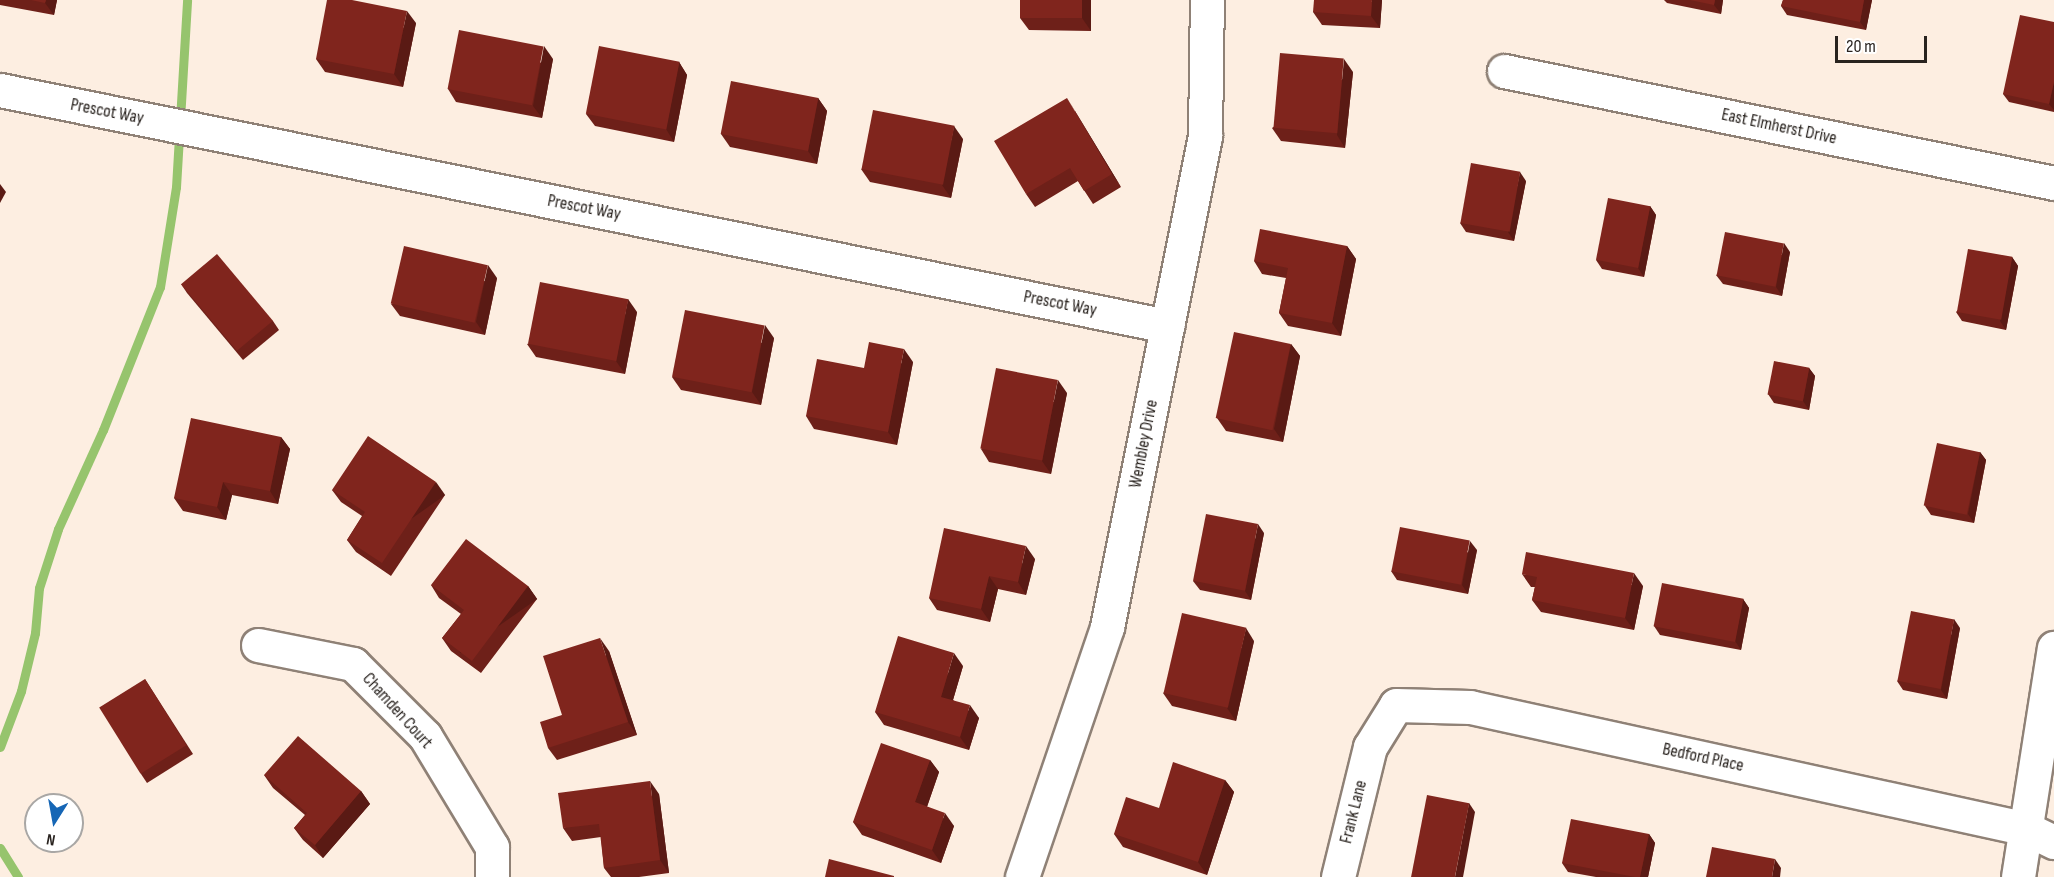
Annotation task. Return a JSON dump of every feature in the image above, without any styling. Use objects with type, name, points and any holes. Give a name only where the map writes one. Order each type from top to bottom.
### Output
[{"type":"street","name":"Wembley Drive","points":[[1022,877],[1107,627],[1205,136],[1207,0]]},
{"type":"street","name":"East Elmherst Drive","points":[[1504,71],[2054,183]]},
{"type":"street","name":"Prescot Way","points":[[0,90],[1167,326]]},
{"type":"street","name":"Chamden Court","points":[[258,645],[353,663],[425,736],[492,847],[492,877]]},
{"type":"street","points":[[2018,877],[2040,836],[2054,648]]},
{"type":"street","name":"Bedford Place","points":[[1370,747],[1396,705],[1470,707],[2040,836]]},
{"type":"street","name":"Frank Lane","points":[[1338,877],[1370,747]]},
{"type":"building","points":[[327,0],[352,0],[407,11],[394,74],[316,59]]},
{"type":"building","points":[[1020,0],[1082,0],[1082,18],[1020,18]]},
{"type":"building","points":[[1314,0],[1372,0],[1371,16],[1313,12]]},
{"type":"building","points":[[1690,0],[1715,0],[1714,5]]},
{"type":"building","points":[[1783,0],[1864,0],[1860,22],[1781,6]]},
{"type":"building","points":[[2020,15],[2054,22],[2054,82],[2049,104],[2003,94]]},
{"type":"building","points":[[459,30],[543,46],[532,105],[448,89]]},
{"type":"building","points":[[599,46],[679,62],[666,129],[586,114]]},
{"type":"building","points":[[1280,53],[1344,59],[1337,133],[1273,128]]},
{"type":"building","points":[[731,81],[818,98],[808,151],[721,134]]},
{"type":"building","points":[[1067,98],[1112,174],[1084,191],[1070,168],[1026,194],[994,141]]},
{"type":"building","points":[[873,110],[954,126],[943,185],[862,169]]},
{"type":"building","points":[[1471,163],[1520,172],[1510,232],[1460,223]]},
{"type":"building","points":[[1608,198],[1650,206],[1638,268],[1596,260]]},
{"type":"building","points":[[1260,229],[1347,246],[1332,323],[1279,313],[1288,268],[1254,261]]},
{"type":"building","points":[[1725,232],[1784,243],[1776,287],[1717,275]]},
{"type":"building","points":[[404,246],[488,265],[475,323],[391,303]]},
{"type":"building","points":[[1968,249],[2012,257],[2001,320],[1957,312]]},
{"type":"building","points":[[217,254],[273,321],[237,351],[181,284]]},
{"type":"building","points":[[540,282],[628,299],[616,361],[528,344]]},
{"type":"building","points":[[685,310],[765,325],[752,392],[672,377]]},
{"type":"building","points":[[1234,332],[1291,344],[1272,430],[1216,418]]},
{"type":"building","points":[[869,342],[904,349],[888,432],[806,416],[817,359],[864,368]]},
{"type":"building","points":[[1774,361],[1809,368],[1803,401],[1768,394]]},
{"type":"building","points":[[996,368],[1058,380],[1042,461],[980,448]]},
{"type":"building","points":[[191,418],[281,437],[270,491],[223,482],[217,507],[174,498]]},
{"type":"building","points":[[368,436],[436,482],[382,563],[347,540],[365,512],[332,490]]},
{"type":"building","points":[[1937,443],[1980,452],[1967,515],[1924,506]]},
{"type":"building","points":[[1206,514],[1258,524],[1245,591],[1193,581]]},
{"type":"building","points":[[1400,527],[1470,541],[1461,585],[1391,571]]},
{"type":"building","points":[[944,528],[1026,546],[1018,582],[989,576],[981,609],[929,598]]},
{"type":"building","points":[[466,539],[528,586],[472,661],[442,638],[464,610],[431,585]]},
{"type":"building","points":[[1526,552],[1634,573],[1625,618],[1532,600],[1537,577],[1522,574]]},
{"type":"building","points":[[1662,583],[1743,599],[1735,642],[1654,626]]},
{"type":"building","points":[[1911,611],[1954,619],[1941,689],[1897,681]]},
{"type":"building","points":[[1182,613],[1246,628],[1228,708],[1164,693]]},
{"type":"building","points":[[898,636],[954,653],[941,697],[970,705],[960,737],[875,712]]},
{"type":"building","points":[[600,638],[628,722],[548,748],[540,722],[562,715],[543,656]]},
{"type":"building","points":[[145,679],[186,745],[141,774],[99,708]]},
{"type":"building","points":[[298,736],[361,791],[315,845],[294,828],[307,813],[264,775]]},
{"type":"building","points":[[881,743],[930,760],[915,802],[945,813],[932,850],[853,822]]},
{"type":"building","points":[[1173,762],[1225,780],[1198,862],[1114,834],[1126,797],[1159,808]]},
{"type":"building","points":[[650,781],[660,860],[604,868],[599,824],[563,828],[558,793]]},
{"type":"building","points":[[1427,795],[1469,803],[1455,877],[1411,877]]},
{"type":"building","points":[[1571,819],[1649,834],[1640,877],[1562,863]]},
{"type":"building","points":[[1712,847],[1775,859],[1772,877],[1706,877]]},
{"type":"building","points":[[829,859],[894,876],[894,877],[825,877]]},
{"type":"waterway","points":[[0,747],[21,691],[35,633],[39,588],[58,529],[103,430],[160,287],[176,187],[187,0]]},
{"type":"waterway","points":[[0,848],[18,877]]}]
